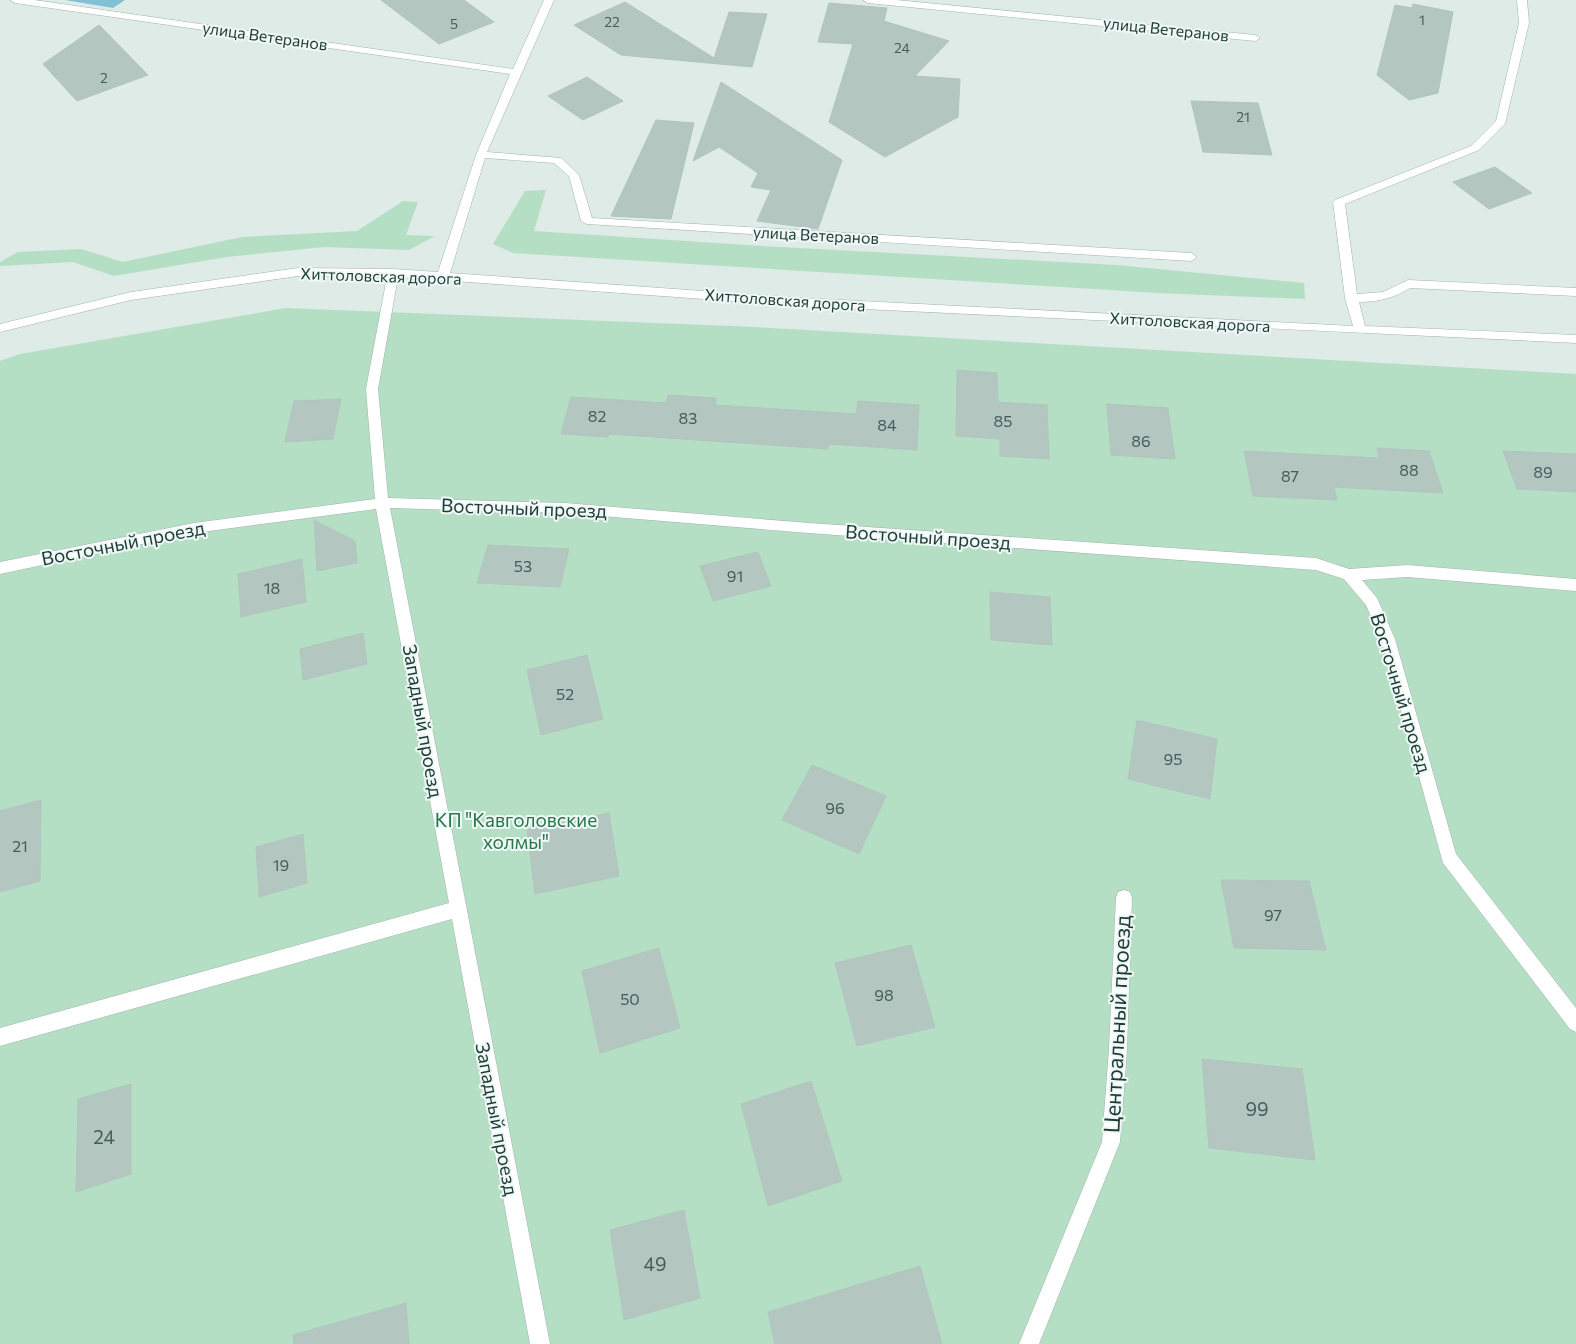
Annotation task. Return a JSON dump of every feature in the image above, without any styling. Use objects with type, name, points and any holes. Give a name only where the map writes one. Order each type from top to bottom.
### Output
[{"type":"street","name":"улица Ветеранов","points":[[15,0],[516,72]]},
{"type":"street","points":[[443,276],[481,156],[549,0]]},
{"type":"street","name":"улица Ветеранов","points":[[868,0],[1254,38]]},
{"type":"street","points":[[1360,330],[1351,298],[1345,264],[1339,202],[1475,148],[1501,122],[1524,23],[1522,0]]},
{"type":"street","name":"улица Ветеранов","points":[[481,156],[557,160],[574,176],[587,221],[1191,258]]},
{"type":"street","name":"Хиттоловская дорога","points":[[0,328],[131,296],[298,272],[393,273],[801,302],[1360,330],[1576,338]]},
{"type":"street","name":"Западный проезд","points":[[393,273],[372,389],[382,503],[540,1344]]},
{"type":"street","points":[[1351,298],[1374,298],[1391,295],[1408,284],[1576,292]]},
{"type":"street","name":"Восточный проезд","points":[[0,568],[194,528],[382,503],[565,508],[848,531],[1316,564],[1349,575],[1372,602],[1388,639],[1449,858],[1576,1023]]},
{"type":"street","points":[[1349,575],[1407,572],[1576,585]]},
{"type":"street","name":"Центральный проезд","points":[[1029,1344],[1111,1142],[1118,1049],[1124,898]]},
{"type":"street","points":[[0,1037],[457,909]]},
{"type":"green space","points":[[546,190],[534,231],[762,246],[1117,265],[1304,283],[1305,299],[1158,293],[513,253],[493,244],[525,191]]},
{"type":"green space","points":[[403,201],[418,202],[406,235],[435,236],[409,250],[324,247],[227,257],[114,276],[73,262],[0,266],[0,262],[18,252],[81,249],[123,262],[242,237],[357,231]]},
{"type":"green space","name":"КП \"Кавголовские холмы\"","points":[[286,308],[755,327],[1576,374],[1576,1344],[0,1344],[0,361],[20,354]]},
{"type":"water","points":[[65,0],[125,0],[113,8]]},
{"type":"building","points":[[381,0],[464,0],[494,22],[439,44]]},
{"type":"building","points":[[625,2],[714,58],[729,12],[767,14],[752,67],[621,55],[574,25]]},
{"type":"building","points":[[829,3],[887,8],[884,21],[949,41],[915,76],[960,79],[958,117],[885,157],[829,122],[853,44],[818,42]]},
{"type":"building","points":[[1413,4],[1453,12],[1438,93],[1409,100],[1377,75],[1395,5],[1412,8]]},
{"type":"building","points":[[99,25],[148,75],[77,101],[43,64]]},
{"type":"building","points":[[587,77],[623,101],[583,120],[548,96]]},
{"type":"building","points":[[721,82],[842,160],[818,229],[757,221],[771,190],[751,187],[758,173],[719,147],[693,161]]},
{"type":"building","points":[[1191,101],[1258,103],[1272,155],[1203,152]]},
{"type":"building","points":[[656,120],[694,123],[671,219],[611,216]]},
{"type":"building","points":[[1495,167],[1532,193],[1489,209],[1453,182]]},
{"type":"building","points":[[957,370],[997,373],[998,402],[1047,405],[1049,459],[1000,456],[1000,439],[956,436]]},
{"type":"building","points":[[668,395],[716,398],[715,405],[856,414],[858,401],[919,405],[917,450],[829,444],[828,449],[609,434],[608,437],[561,434],[571,397],[666,403]]},
{"type":"building","points":[[341,399],[333,439],[285,442],[294,401]]},
{"type":"building","points":[[1107,404],[1168,408],[1175,459],[1111,455]]},
{"type":"building","points":[[1377,448],[1429,451],[1443,493],[1334,487],[1337,500],[1253,496],[1244,451],[1379,458]]},
{"type":"building","points":[[1503,451],[1576,454],[1576,492],[1517,489]]},
{"type":"building","points":[[314,520],[355,541],[357,563],[317,571]]},
{"type":"building","points":[[488,545],[569,549],[560,587],[477,583]]},
{"type":"building","points":[[758,552],[771,586],[713,601],[700,566]]},
{"type":"building","points":[[302,559],[306,602],[241,617],[238,574]]},
{"type":"building","points":[[990,592],[1050,597],[1052,645],[991,640]]},
{"type":"building","points":[[363,633],[367,664],[303,680],[300,649]]},
{"type":"building","points":[[587,655],[603,719],[541,735],[527,670]]},
{"type":"building","points":[[1137,720],[1217,739],[1210,799],[1128,779]]},
{"type":"building","points":[[812,765],[886,796],[859,854],[782,820]]},
{"type":"building","points":[[41,800],[40,881],[0,892],[0,811]]},
{"type":"building","points":[[609,813],[619,876],[535,894],[527,830]]},
{"type":"building","points":[[303,834],[307,883],[259,897],[256,847]]},
{"type":"building","points":[[1221,880],[1309,881],[1326,950],[1234,948]]},
{"type":"building","points":[[911,945],[935,1027],[857,1046],[835,963]]},
{"type":"building","points":[[659,948],[680,1028],[600,1053],[582,971]]},
{"type":"building","points":[[1202,1059],[1302,1069],[1315,1160],[1209,1148]]},
{"type":"building","points":[[811,1081],[842,1181],[768,1206],[741,1104]]},
{"type":"building","points":[[131,1084],[131,1174],[76,1192],[78,1099]]},
{"type":"building","points":[[684,1210],[700,1298],[624,1320],[610,1230]]},
{"type":"building","points":[[920,1266],[942,1344],[775,1344],[768,1312]]},
{"type":"building","points":[[406,1303],[409,1344],[294,1344],[293,1335]]}]
